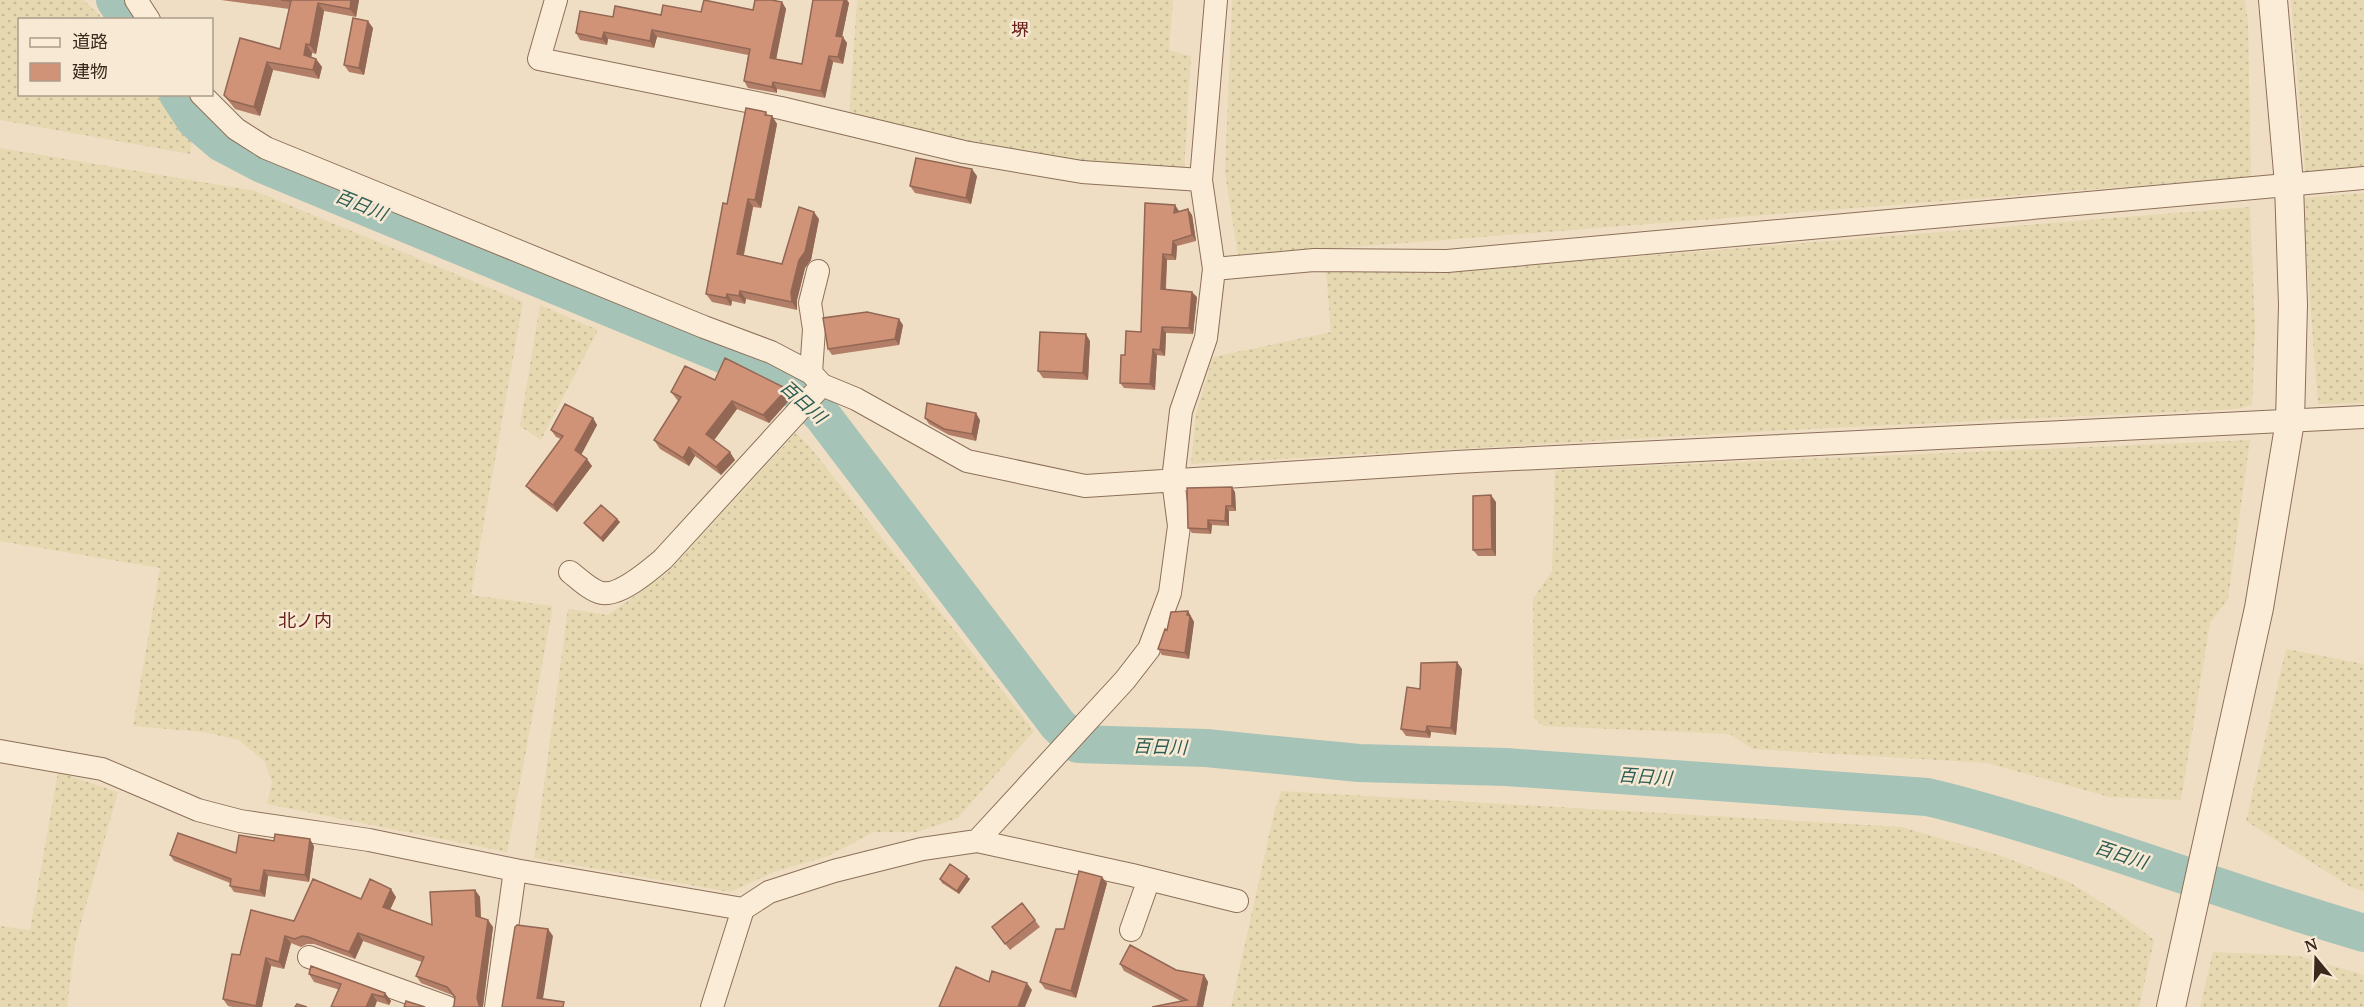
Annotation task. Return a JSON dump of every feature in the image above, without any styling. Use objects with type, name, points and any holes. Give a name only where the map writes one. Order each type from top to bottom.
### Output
[{"type":"street","points":[[136,0],[148,18]]},
{"type":"street","points":[[556,0],[539,59],[781,108],[964,152],[1082,172],[1202,180]]},
{"type":"street","points":[[977,841],[1125,680],[1149,649],[1164,612],[1173,574],[1179,526],[1173,480],[1181,411],[1206,338],[1214,269],[1202,180],[1216,0]]},
{"type":"street","points":[[2171,1007],[2259,608],[2290,421],[2293,305],[2289,184],[2273,0]]},
{"type":"street","points":[[203,96],[236,129],[266,148],[704,327],[771,352],[812,391],[856,399],[967,460],[995,458],[1085,486],[1739,447],[2364,417]]},
{"type":"street","points":[[1214,269],[1314,260],[1447,261],[2364,178]]},
{"type":"street","points":[[570,572],[603,593],[620,590],[646,573],[663,559],[812,391],[814,329],[810,303],[818,271]]},
{"type":"street","points":[[0,751],[102,769],[198,810],[240,821],[369,840],[515,870],[743,909]]},
{"type":"street","points":[[712,1007],[743,909],[769,892],[834,871],[922,849],[977,841],[1238,901]]},
{"type":"street","points":[[496,1007],[515,870]]},
{"type":"street","points":[[1131,930],[1149,879]]},
{"type":"street","points":[[309,957],[447,1007]]},
{"type":"shaded area","points":[[0,0],[83,0],[103,18],[18,18],[18,96],[164,96],[193,134],[190,154],[0,120]]},
{"type":"shaded area","points":[[857,0],[1173,0],[1169,50],[1191,56],[1184,171],[1047,159],[849,118]]},
{"type":"shaded area","points":[[1232,0],[2245,0],[2248,22],[2251,177],[1238,256],[1225,172]]},
{"type":"shaded area","points":[[2291,0],[2364,0],[2364,166],[2305,172]]},
{"type":"shaded area","points":[[0,148],[255,191],[523,302],[471,595],[553,606],[507,852],[267,804],[272,782],[265,762],[239,740],[204,732],[133,726],[160,568],[0,541]]},
{"type":"shaded area","points":[[2364,193],[2364,403],[2318,404],[2302,198]]},
{"type":"shaded area","points":[[2250,207],[2255,329],[2252,405],[2237,409],[1788,430],[1191,464],[1196,413],[1213,357],[1331,332],[1326,271],[1482,269]]},
{"type":"shaded area","points":[[540,305],[598,330],[541,440],[520,426]]},
{"type":"shaded area","points":[[796,433],[810,447],[1034,731],[958,818],[917,832],[874,832],[828,856],[774,872],[730,892],[534,858],[568,609],[608,615],[667,573]]},
{"type":"shaded area","points":[[2250,440],[2228,599],[2210,623],[2181,800],[2110,797],[1987,763],[1753,749],[1730,734],[1543,726],[1534,718],[1533,599],[1552,571],[1555,470]]},
{"type":"shaded area","points":[[2286,649],[2364,664],[2364,891],[2351,887],[2246,821]]},
{"type":"shaded area","points":[[58,772],[118,792],[75,944],[67,1007],[0,1007],[0,926],[30,930]]},
{"type":"shaded area","points":[[1281,791],[1901,827],[1996,854],[2069,882],[2120,914],[2154,940],[2139,1007],[1231,1007],[1274,813]]},
{"type":"shaded area","points":[[2213,952],[2298,956],[2364,975],[2364,1007],[2200,1007]]},
{"type":"building","points":[[281,0],[351,0],[350,9],[318,3],[310,45],[306,44],[304,55],[316,59],[313,70],[267,62],[254,107],[229,100],[224,95],[240,38],[280,49],[291,1]]},
{"type":"building","points":[[704,0],[753,10],[755,0],[782,2],[770,58],[802,64],[813,0],[844,0],[836,36],[843,37],[838,57],[829,56],[821,91],[773,82],[772,87],[744,81],[750,49],[652,30],[650,41],[604,32],[602,39],[576,33],[580,11],[613,17],[615,6],[661,15],[663,5],[701,12]]},
{"type":"building","points":[[353,18],[368,21],[359,68],[344,65]]},
{"type":"building","points":[[746,108],[766,112],[765,115],[772,116],[755,200],[748,199],[737,254],[782,264],[799,207],[814,212],[805,252],[799,260],[791,292],[792,302],[740,291],[739,296],[727,294],[726,298],[706,294],[723,203],[727,204]]},
{"type":"building","points":[[916,158],[972,169],[966,198],[910,186]]},
{"type":"building","points":[[1145,203],[1175,205],[1174,213],[1188,209],[1192,235],[1173,241],[1172,255],[1163,254],[1161,289],[1192,292],[1189,328],[1162,327],[1160,350],[1153,349],[1150,384],[1120,383],[1121,355],[1125,355],[1126,331],[1141,332]]},
{"type":"building","points":[[867,312],[899,319],[895,339],[828,349],[823,318]]},
{"type":"building","points":[[1040,332],[1086,334],[1083,373],[1038,371]]},
{"type":"building","points":[[725,358],[787,389],[763,415],[732,401],[706,434],[730,452],[716,467],[689,447],[683,458],[654,440],[681,397],[671,392],[685,366],[715,380]]},
{"type":"building","points":[[927,403],[976,413],[972,434],[944,429],[925,418]]},
{"type":"building","points":[[565,404],[593,418],[575,450],[587,459],[553,505],[526,486],[563,436],[551,430]]},
{"type":"building","points":[[1232,487],[1232,506],[1226,506],[1225,521],[1208,520],[1208,529],[1188,528],[1187,488]]},
{"type":"building","points":[[1491,495],[1492,549],[1473,550],[1473,496]]},
{"type":"building","points":[[601,505],[617,519],[601,538],[584,523]]},
{"type":"building","points":[[1188,611],[1187,615],[1190,616],[1185,653],[1158,649],[1165,629],[1167,630],[1171,612]]},
{"type":"building","points":[[1457,662],[1451,728],[1427,726],[1426,732],[1401,729],[1407,687],[1420,689],[1421,663]]},
{"type":"building","points":[[178,833],[236,853],[239,835],[274,841],[275,834],[310,839],[305,875],[264,870],[260,891],[230,886],[231,879],[170,855]]},
{"type":"building","points":[[950,864],[967,876],[957,891],[940,879]]},
{"type":"building","points":[[1079,871],[1102,877],[1071,991],[1040,982],[1056,929],[1064,929]]},
{"type":"building","points":[[313,879],[361,899],[370,879],[391,889],[383,907],[432,925],[430,892],[475,890],[476,916],[488,920],[477,998],[480,1007],[453,1007],[455,997],[447,987],[416,976],[424,957],[358,933],[349,952],[308,937],[302,936],[295,939],[285,936],[279,962],[266,958],[256,1006],[223,999],[232,954],[240,955],[251,910],[294,921]]},
{"type":"building","points":[[1022,903],[1035,920],[1005,944],[992,927]]},
{"type":"building","points":[[517,925],[548,929],[537,998],[564,1002],[563,1007],[502,1007]]},
{"type":"building","points":[[1130,945],[1176,970],[1204,975],[1197,1007],[1152,1007],[1187,1000],[1120,964]]},
{"type":"building","points":[[311,966],[385,993],[384,997],[372,994],[366,1007],[331,1007],[341,984],[309,974]]},
{"type":"building","points":[[956,967],[989,982],[992,971],[1027,983],[1018,1007],[939,1007]]},
{"type":"building","points":[[406,1001],[425,1007],[404,1007]]},
{"type":"waterway","name":"百日川","points":[[115,0],[127,18]]},
{"type":"waterway","name":"百日川","points":[[179,96],[195,120],[222,143],[262,164],[768,373],[798,392],[822,415],[1058,725],[1078,744],[1206,748],[1359,763],[1506,767],[1927,797],[2059,834],[2364,933]]},
{"type":"district","name":"堺","points":[[1020,30]]},
{"type":"district","name":"北ノ内","points":[[305,621]]}]
